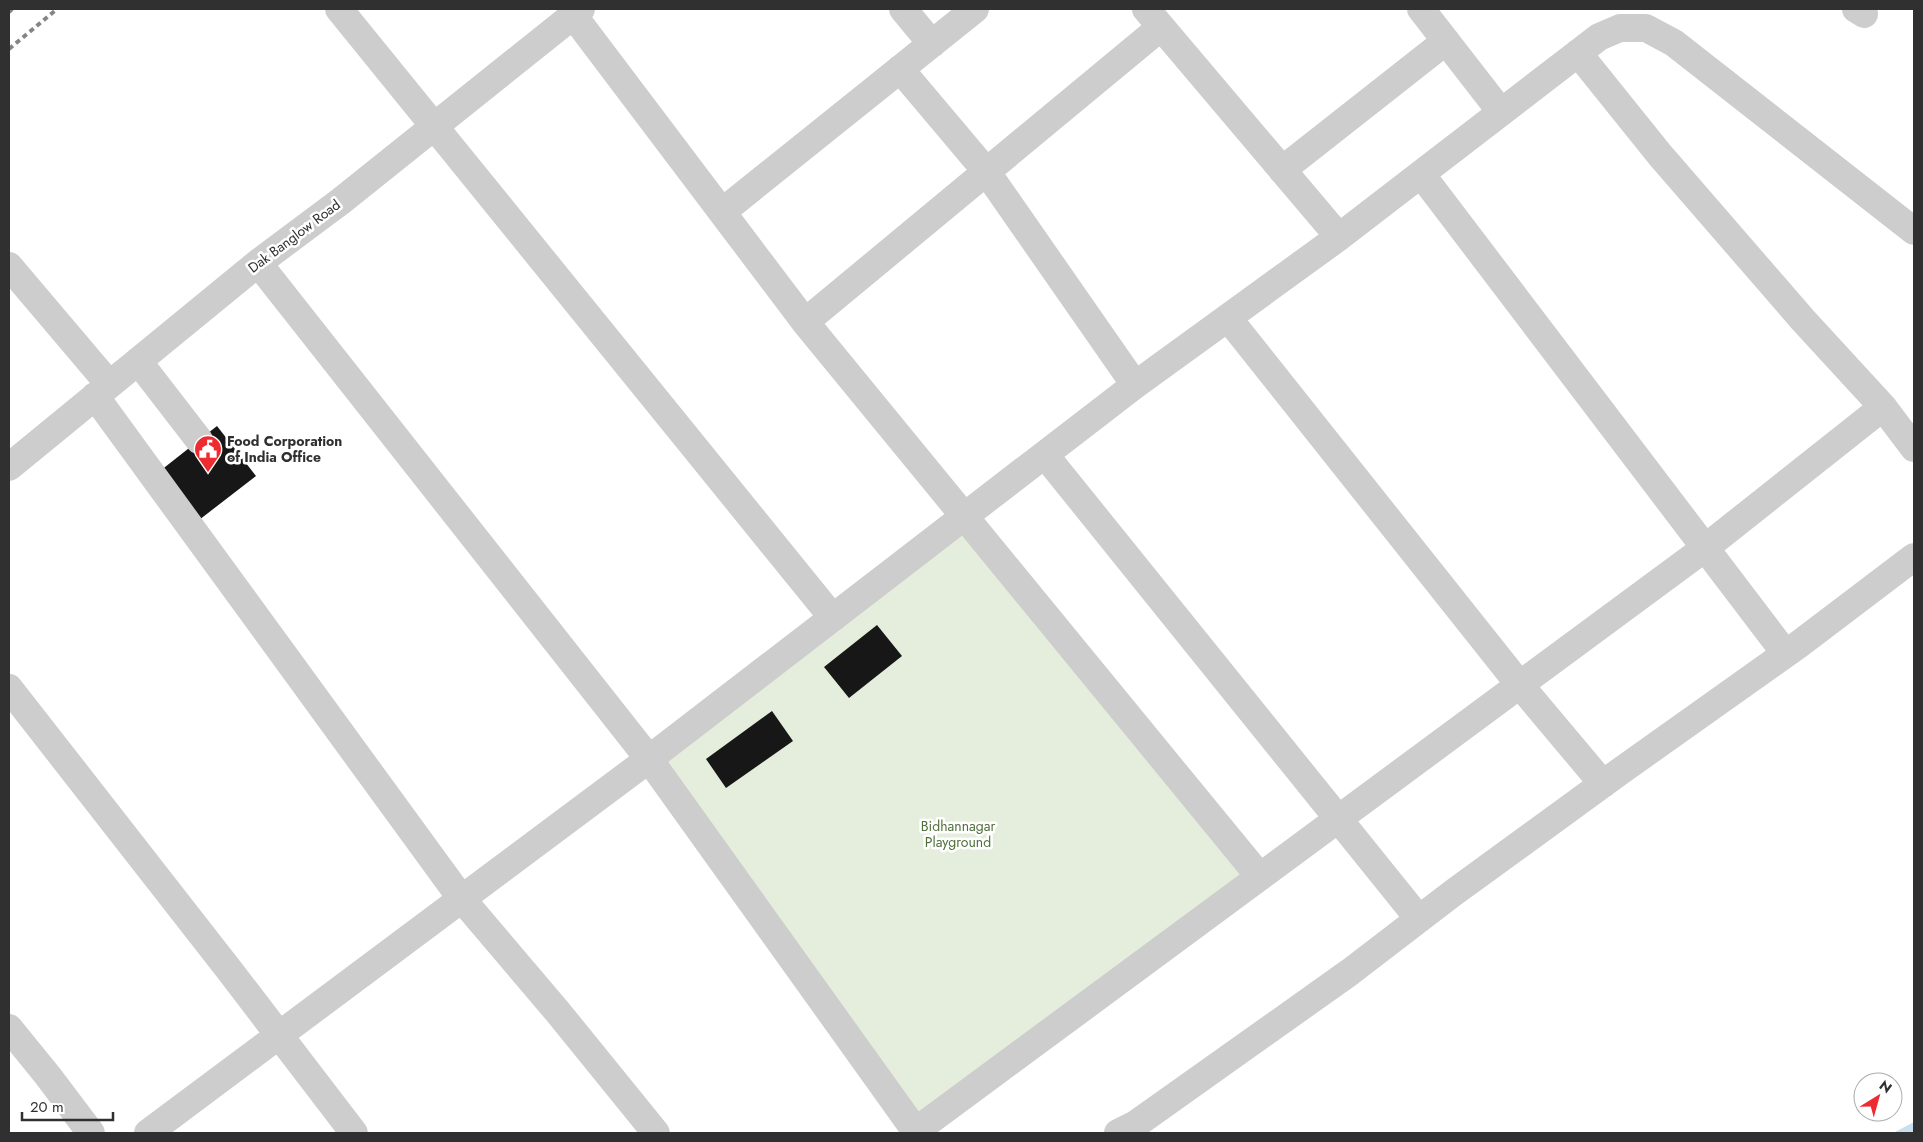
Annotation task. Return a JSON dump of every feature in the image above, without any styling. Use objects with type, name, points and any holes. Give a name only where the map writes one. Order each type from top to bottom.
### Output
[{"type":"street","points":[[339,9],[833,618]]},
{"type":"street","points":[[903,9],[932,44]]},
{"type":"street","points":[[722,212],[975,9]]},
{"type":"street","points":[[1421,9],[1501,112]]},
{"type":"street","points":[[577,12],[722,212],[805,322],[1260,877]]},
{"type":"street","name":"Dak Banglow Road","points":[[9,466],[258,262],[341,201],[577,12]]},
{"type":"street","points":[[805,322],[986,171],[1154,18],[1339,237]]},
{"type":"street","points":[[148,1133],[648,759],[1135,386],[1339,237],[1599,37],[1620,28],[1646,28],[1674,43],[1914,231]]},
{"type":"street","points":[[1282,170],[1446,41]]},
{"type":"street","points":[[1578,52],[1667,162],[1803,320],[1883,407],[1914,448]]},
{"type":"street","points":[[900,69],[986,171],[1135,386]]},
{"type":"street","points":[[1421,174],[1785,653]]},
{"type":"street","points":[[258,262],[648,759],[915,1132],[1705,548],[1883,407]]},
{"type":"street","points":[[9,266],[102,390],[461,898],[557,1010],[656,1133]]},
{"type":"street","points":[[1228,318],[1519,684],[1603,784]]},
{"type":"street","points":[[138,361],[199,440]]},
{"type":"street","points":[[1045,455],[1420,919]]},
{"type":"street","points":[[1132,1130],[1914,557]]},
{"type":"street","points":[[9,688],[354,1133]]},
{"type":"street","points":[[9,1028],[91,1133]]},
{"type":"green space","name":"Bidhannagar Playground","points":[[965,517],[1260,877],[916,1131],[649,759]]},
{"type":"water","points":[[1914,1122],[1914,1133],[1895,1132]]},
{"type":"building","name":"Food Corporation of India Office","points":[[217,426],[256,476],[199,520],[160,471]]},
{"type":"building","points":[[877,625],[902,656],[849,698],[824,667]]},
{"type":"building","points":[[772,711],[793,741],[726,788],[706,759]]},
{"type":"railway","points":[[9,12],[12,9]]},
{"type":"railway","points":[[9,49],[57,9]]},
{"type":"place","name":"Food Corporation of India Office","points":[[208,473]]}]
